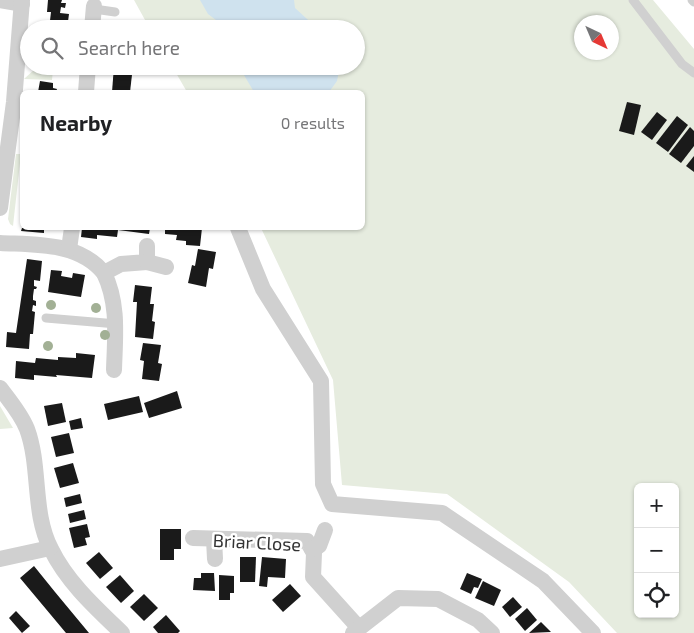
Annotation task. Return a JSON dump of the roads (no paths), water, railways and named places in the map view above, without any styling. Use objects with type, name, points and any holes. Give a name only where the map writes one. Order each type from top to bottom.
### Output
[{"type":"street","points":[[0,0],[22,2],[22,20]]},
{"type":"street","points":[[93,20],[94,8]]},
{"type":"street","points":[[0,208],[20,72]]},
{"type":"street","points":[[86,90],[87,75]]},
{"type":"street","points":[[69,249],[72,230]]},
{"type":"street","points":[[239,230],[263,289],[321,381],[323,484],[332,504],[442,513],[543,581],[593,633]]},
{"type":"street","points":[[0,243],[50,245],[69,249],[90,259],[104,273],[112,292],[117,324],[114,370]]},
{"type":"street","points":[[104,273],[147,254],[166,267]]},
{"type":"street","points":[[0,388],[22,417],[28,431],[43,526],[50,548],[79,589],[122,633]]},
{"type":"street","points":[[312,549],[319,546],[325,530]]},
{"type":"street","name":"Briar Close","points":[[193,538],[307,541],[314,552],[313,577],[356,630]]},
{"type":"street","points":[[214,539],[215,559]]},
{"type":"street","points":[[0,559],[50,548]]},
{"type":"street","points":[[356,630],[398,598],[438,599],[478,620],[492,633]]},
{"type":"lane","points":[[633,0],[682,64],[694,73]]},
{"type":"lane","points":[[94,8],[115,12]]},
{"type":"lane","points":[[46,318],[117,324]]},
{"type":"water","points":[[200,0],[294,0],[295,8],[308,20],[216,20],[208,14]]},
{"type":"water","points":[[244,75],[338,75],[337,81],[330,90],[253,90]]}]
